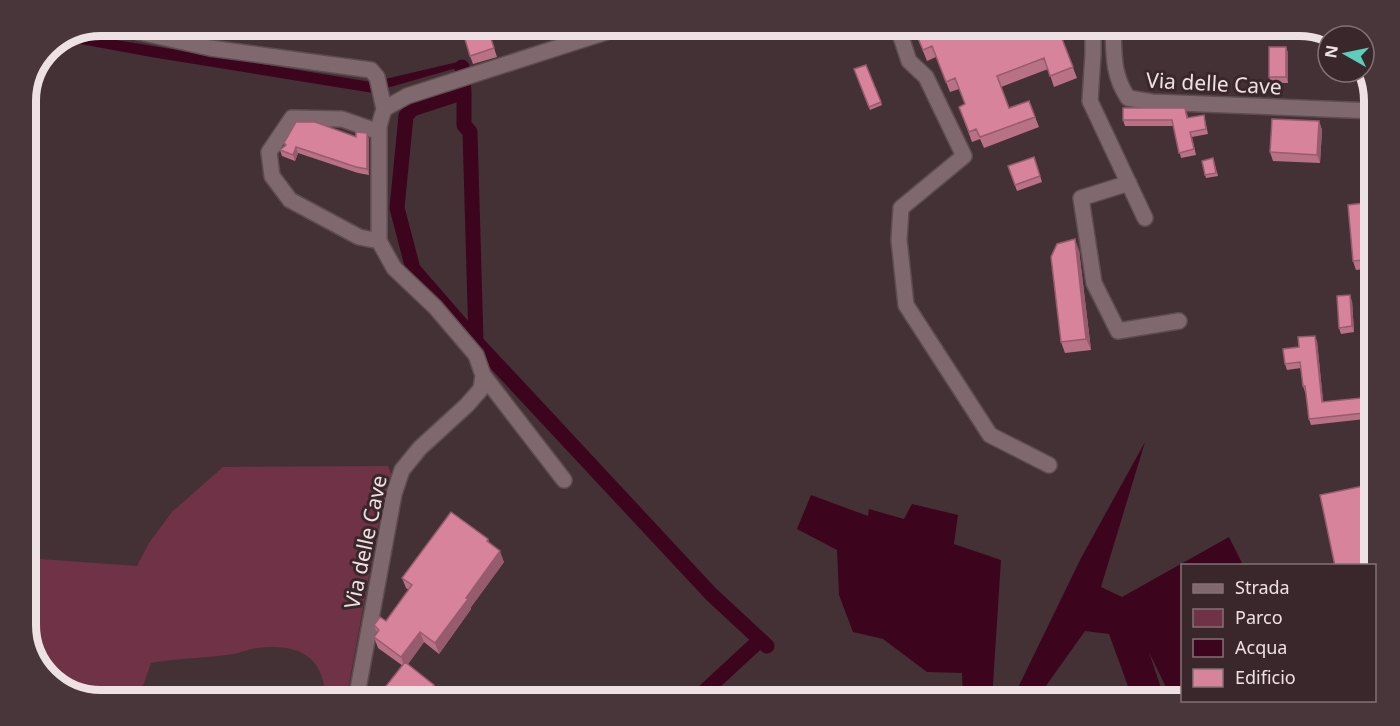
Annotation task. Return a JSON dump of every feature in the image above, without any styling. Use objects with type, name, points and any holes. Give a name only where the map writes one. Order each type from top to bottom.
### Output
[{"type":"street","points":[[154,36],[210,48],[371,70],[377,77],[384,109],[379,132],[379,241],[394,268],[435,307],[476,355],[483,375],[564,480]]},
{"type":"street","points":[[384,109],[407,96],[596,36]]},
{"type":"street","points":[[900,36],[909,61],[926,77],[963,156],[901,208],[899,240],[906,305],[990,435],[1049,465]]},
{"type":"street","points":[[1093,36],[1090,101],[1145,218]]},
{"type":"street","name":"Via delle Cave","points":[[1113,36],[1114,63],[1118,84],[1128,98],[1152,102],[1364,111]]},
{"type":"street","points":[[379,132],[342,119],[292,118],[269,152],[272,176],[291,200],[359,237],[379,241]]},
{"type":"street","points":[[1129,183],[1081,198],[1094,283],[1118,331],[1179,321]]},
{"type":"street","name":"Via delle Cave","points":[[358,690],[394,494],[402,470],[420,448],[481,389],[483,375]]},
{"type":"green space","points":[[388,466],[391,474],[380,516],[348,690],[325,690],[320,673],[306,656],[297,651],[272,647],[234,654],[151,663],[142,690],[89,689],[80,687],[58,674],[43,654],[37,637],[36,559],[137,566],[149,543],[172,512],[223,467]]},
{"type":"water","points":[[95,36],[371,82],[373,93],[73,43]]},
{"type":"water","points":[[465,62],[466,68],[463,70],[453,69],[387,88],[385,79]]},
{"type":"water","points":[[1145,442],[1101,587],[1122,597],[1229,537],[1242,564],[1181,564],[1181,690],[1167,690],[1149,652],[1162,690],[1130,690],[1109,634],[1085,631],[1043,690],[1017,690],[1081,558]]},
{"type":"water","points":[[811,495],[868,516],[869,509],[904,519],[912,504],[958,515],[954,544],[1001,560],[993,690],[963,690],[962,673],[927,672],[883,639],[853,632],[839,595],[837,550],[797,529]]},
{"type":"building","points":[[464,36],[490,36],[494,48],[470,56]]},
{"type":"building","points":[[917,36],[1061,36],[1073,67],[1050,76],[1044,58],[997,76],[1009,108],[1029,101],[1035,117],[980,137],[976,129],[969,132],[959,107],[965,104],[955,78],[946,82],[932,46],[923,50]]},
{"type":"building","points":[[1269,47],[1286,47],[1286,77],[1269,77]]},
{"type":"building","points":[[866,65],[881,102],[869,107],[854,69]]},
{"type":"building","points":[[1123,108],[1185,108],[1187,118],[1204,115],[1206,129],[1190,132],[1194,149],[1179,153],[1172,120],[1123,120]]},
{"type":"building","points":[[1272,119],[1319,121],[1317,155],[1270,152]]},
{"type":"building","points":[[296,122],[315,122],[356,137],[356,132],[367,133],[367,169],[296,147],[293,155],[280,150],[286,145],[284,143]]},
{"type":"building","points":[[1034,157],[1040,176],[1015,185],[1008,166]]},
{"type":"building","points":[[1213,158],[1216,173],[1205,175],[1202,161]]},
{"type":"building","points":[[1364,203],[1364,260],[1353,261],[1348,205]]},
{"type":"building","points":[[1075,239],[1086,339],[1061,342],[1051,257],[1057,244]]},
{"type":"building","points":[[1350,295],[1352,326],[1339,328],[1337,296]]},
{"type":"building","points":[[1315,336],[1322,402],[1364,398],[1364,413],[1309,419],[1300,362],[1285,364],[1283,349],[1299,347],[1298,337]]},
{"type":"building","points":[[1364,486],[1364,564],[1335,564],[1320,495]]},
{"type":"building","points":[[451,512],[488,539],[487,541],[500,551],[435,643],[420,632],[401,657],[374,637],[379,630],[374,625],[380,617],[386,621],[412,585],[402,578]]},
{"type":"building","points":[[405,662],[434,685],[430,690],[383,690]]},
{"type":"waterway","points":[[462,67],[464,92],[412,109],[406,116],[397,208],[413,269],[479,345],[711,594],[767,646]]},
{"type":"waterway","points":[[464,92],[464,125],[470,132],[476,341]]},
{"type":"waterway","points":[[706,690],[760,640]]}]
